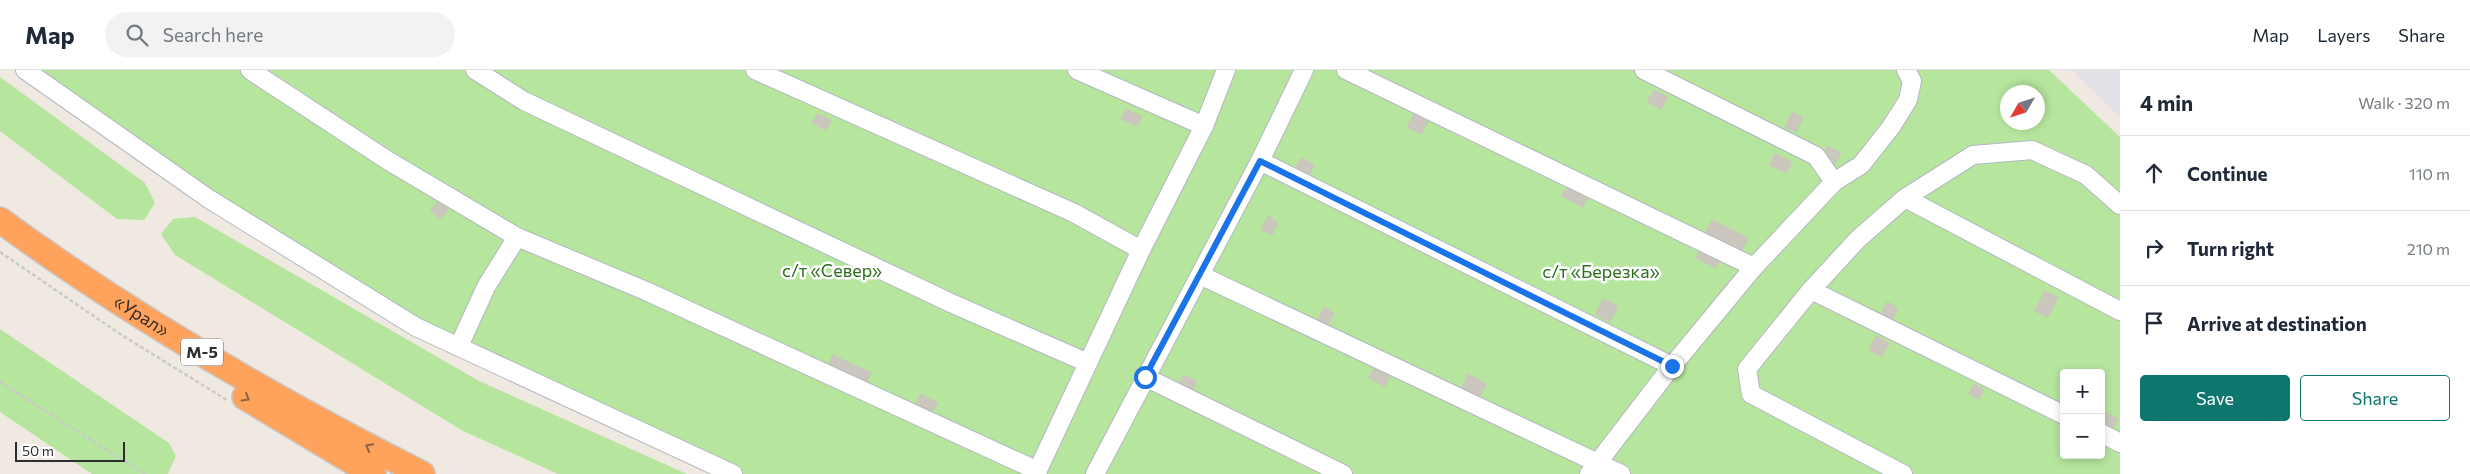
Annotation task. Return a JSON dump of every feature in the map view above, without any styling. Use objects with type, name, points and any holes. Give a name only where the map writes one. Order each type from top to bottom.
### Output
[{"type":"highway","name":"«Урал»","points":[[0,220],[102,289],[211,358],[306,413],[415,472]]},
{"type":"highway","name":"«Урал»","points":[[0,238],[152,340],[364,470]]},
{"type":"lane","points":[[26,70],[209,199],[416,326],[733,474]]},
{"type":"lane","points":[[250,70],[387,160],[517,237],[646,291],[1037,472],[1141,250],[1204,126],[1226,70]]},
{"type":"lane","points":[[475,70],[524,102],[951,303],[1088,363]]},
{"type":"lane","points":[[755,70],[1074,213],[1141,250]]},
{"type":"lane","points":[[1078,70],[1204,126]]},
{"type":"lane","points":[[1095,474],[1260,161],[1304,70]]},
{"type":"lane","points":[[1346,70],[1754,267]]},
{"type":"lane","points":[[1644,70],[1816,156],[1834,182]]},
{"type":"lane","points":[[1593,468],[1672,366],[1754,267],[1834,182],[1861,165],[1892,127],[1908,100],[1912,81],[1906,70]]},
{"type":"lane","points":[[1903,474],[1751,394],[1747,369],[1811,290],[1858,239],[1905,198],[1973,155],[2032,150],[2086,175],[2120,205]]},
{"type":"lane","points":[[1260,161],[1672,366]]},
{"type":"lane","points":[[1905,198],[2120,312]]},
{"type":"lane","points":[[459,346],[486,287],[517,237]]},
{"type":"lane","points":[[1200,275],[1593,468],[1621,474]]},
{"type":"lane","points":[[1811,290],[2060,412]]},
{"type":"lane","points":[[1145,377],[1343,474]]},
{"type":"lane","points":[[2105,435],[2120,443]]},
{"type":"path","points":[[0,252],[120,334],[230,401]]},
{"type":"path","points":[[0,382],[145,474]]},
{"type":"shaded area","points":[[2071,70],[2120,70],[2120,117]]},
{"type":"green space","points":[[14,70],[2049,70],[2120,137],[2120,474],[710,474],[414,334],[205,206]]},
{"type":"green space","points":[[0,77],[145,183],[155,203],[144,220],[117,219],[0,131]]},
{"type":"green space","points":[[195,217],[479,381],[687,474],[558,474],[463,431],[175,255],[161,234],[173,219]]},
{"type":"green space","points":[[0,329],[169,443],[176,456],[168,474],[92,474],[0,412]]},
{"type":"building","points":[[1654,90],[1668,97],[1661,109],[1647,102]]},
{"type":"building","points":[[1126,109],[1142,117],[1137,126],[1121,119]]},
{"type":"building","points":[[1792,112],[1803,117],[1796,132],[1785,127]]},
{"type":"building","points":[[817,114],[831,120],[826,130],[812,123]]},
{"type":"building","points":[[1414,114],[1428,121],[1421,134],[1407,127]]},
{"type":"building","points":[[1827,146],[1841,153],[1835,164],[1825,150]]},
{"type":"building","points":[[1775,153],[1792,162],[1786,173],[1770,165]]},
{"type":"building","points":[[1301,158],[1314,165],[1310,174],[1296,167]]},
{"type":"building","points":[[1566,188],[1587,198],[1583,207],[1562,196]]},
{"type":"building","points":[[437,202],[448,209],[441,219],[430,211]]},
{"type":"building","points":[[1268,216],[1278,222],[1272,235],[1261,230]]},
{"type":"building","points":[[1712,220],[1748,238],[1742,250],[1706,232]]},
{"type":"building","points":[[1699,252],[1719,262],[1716,268],[1696,258]]},
{"type":"building","points":[[2045,291],[2058,297],[2048,317],[2035,311]]},
{"type":"building","points":[[1603,299],[1618,306],[1610,322],[1596,314]]},
{"type":"building","points":[[1887,302],[1898,308],[1893,319],[1881,313]]},
{"type":"building","points":[[1324,307],[1334,313],[1328,324],[1318,319]]},
{"type":"building","points":[[1876,336],[1889,343],[1882,357],[1869,350]]},
{"type":"building","points":[[833,355],[871,373],[867,381],[829,363]]},
{"type":"building","points":[[1373,369],[1390,376],[1385,386],[1369,378]]},
{"type":"building","points":[[1468,374],[1486,384],[1480,396],[1462,387]]},
{"type":"building","points":[[1183,375],[1197,381],[1193,389],[1180,382]]},
{"type":"building","points":[[1974,384],[1984,390],[1979,399],[1969,394]]},
{"type":"building","points":[[921,394],[938,403],[933,411],[916,404]]},
{"type":"building","points":[[2105,413],[2118,419],[2113,428],[2105,424]]},
{"type":"route","points":[[1145,377],[1260,161],[1672,366]]},
{"type":"park label","name":"с/т «Север»","points":[[832,271]]},
{"type":"park label","name":"с/т «Березка»","points":[[1601,272]]}]
